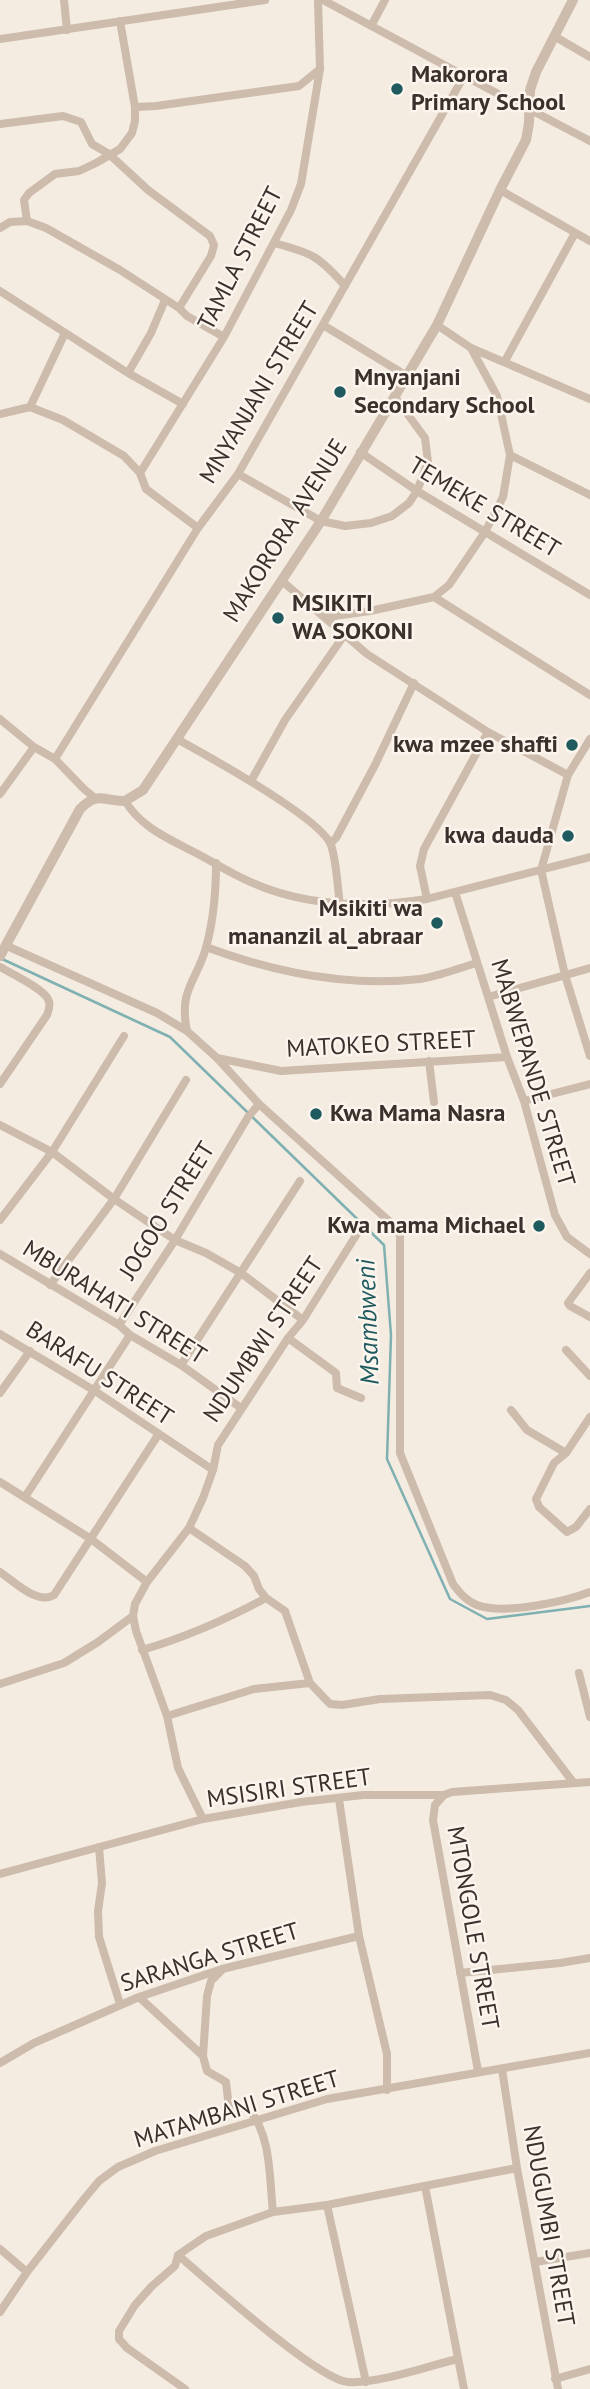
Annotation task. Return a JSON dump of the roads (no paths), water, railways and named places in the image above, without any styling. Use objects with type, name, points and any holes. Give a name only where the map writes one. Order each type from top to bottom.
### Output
[{"type":"street","points":[[64,0],[67,30]]},
{"type":"street","points":[[186,0],[187,12]]},
{"type":"street","points":[[0,39],[265,0]]},
{"type":"street","points":[[321,0],[590,141]]},
{"type":"street","name":"TAMLA STREET","points":[[140,473],[224,337],[274,243],[301,184],[320,69],[321,0]]},
{"type":"street","points":[[370,26],[385,0]]},
{"type":"street","name":"MAKORORA AVENUE","points":[[125,802],[143,790],[282,581],[321,521],[437,325],[526,140],[530,90],[536,72],[573,0]]},
{"type":"street","points":[[27,221],[24,200],[29,193],[55,174],[79,171],[120,149],[127,142],[135,121],[135,107],[120,21]]},
{"type":"street","points":[[554,36],[590,57]]},
{"type":"street","points":[[135,107],[299,86],[320,69]]},
{"type":"street","name":"MNYANJANI STREET","points":[[55,759],[198,528],[238,474],[464,76]]},
{"type":"street","points":[[0,124],[63,116],[74,118],[81,122],[92,144],[210,236],[214,245],[211,256],[179,308]]},
{"type":"street","points":[[500,190],[590,241]]},
{"type":"street","points":[[0,228],[10,222],[27,221],[46,228],[120,270],[187,316],[224,337]]},
{"type":"street","points":[[505,361],[575,233]]},
{"type":"street","points":[[274,243],[309,252],[326,263],[345,286]]},
{"type":"street","points":[[0,291],[128,373],[183,404]]},
{"type":"street","points":[[128,373],[151,333],[165,300]]},
{"type":"street","points":[[323,325],[407,376]]},
{"type":"street","points":[[437,325],[471,348],[589,396]]},
{"type":"street","points":[[30,407],[65,333]]},
{"type":"street","points":[[327,617],[434,597],[449,585],[485,532],[503,497],[510,455],[496,396],[471,348]]},
{"type":"street","points":[[238,474],[321,521],[345,526],[371,523],[392,516],[409,503],[417,491],[428,462],[425,438],[395,397]]},
{"type":"street","points":[[0,414],[30,407],[63,420],[124,456],[140,473],[146,489],[198,528]]},
{"type":"street","name":"TEMEKE STREET","points":[[360,452],[417,491],[590,595]]},
{"type":"street","points":[[510,455],[590,495]]},
{"type":"street","points":[[282,581],[367,654],[488,732],[568,775]]},
{"type":"street","points":[[434,597],[590,695]]},
{"type":"street","points":[[251,781],[285,720],[345,634]]},
{"type":"street","points":[[331,844],[375,765],[414,683]]},
{"type":"street","points":[[0,719],[34,747],[55,759],[95,798]]},
{"type":"street","points":[[426,899],[419,866],[424,849],[488,732]]},
{"type":"street","points":[[177,739],[251,781],[306,819],[331,844],[340,904]]},
{"type":"street","points":[[590,739],[568,775],[541,870],[565,975],[590,1056]]},
{"type":"street","points":[[0,794],[34,747]]},
{"type":"street","points":[[576,762],[590,759]]},
{"type":"street","points":[[590,857],[426,899],[399,903],[340,904],[297,897],[238,876],[152,829],[134,816],[125,802],[95,798],[80,809],[4,947],[157,1013],[187,1031],[217,1058],[253,1110],[390,1222],[400,1235],[400,1453],[453,1584],[467,1600],[491,1609],[557,1602],[590,1592]]},
{"type":"street","points":[[187,1031],[184,997],[206,947],[216,900],[216,863]]},
{"type":"street","name":"MABWEPANDE STREET","points":[[455,891],[507,1057],[524,1101],[559,1225],[567,1237],[590,1254]]},
{"type":"street","points":[[206,947],[284,971],[347,979],[421,978],[477,963]]},
{"type":"street","points":[[0,967],[41,992],[48,999],[50,1007],[0,1084]]},
{"type":"street","points":[[488,997],[590,968]]},
{"type":"street","points":[[0,1220],[52,1152],[124,1036]]},
{"type":"street","name":"MATOKEO STREET","points":[[217,1058],[281,1071],[507,1057]]},
{"type":"street","points":[[429,1061],[434,1102]]},
{"type":"street","points":[[50,1285],[114,1199],[187,1080]]},
{"type":"street","points":[[524,1101],[590,1084]]},
{"type":"street","name":"JOGOO STREET","points":[[119,1325],[175,1240],[253,1110]]},
{"type":"street","points":[[0,1125],[52,1152],[114,1199],[175,1240],[242,1273],[303,1320]]},
{"type":"street","points":[[181,1365],[300,1181]]},
{"type":"street","name":"NDUMBWI STREET","points":[[133,1616],[135,1604],[146,1582],[189,1528],[213,1470],[218,1445],[288,1338],[303,1320],[360,1229]]},
{"type":"street","name":"MBURAHATI STREET","points":[[0,1254],[119,1325],[241,1408]]},
{"type":"street","points":[[590,1273],[568,1303],[590,1317]]},
{"type":"street","name":"BARAFU STREET","points":[[0,1334],[95,1391],[213,1470]]},
{"type":"street","points":[[25,1496],[130,1335]]},
{"type":"street","points":[[288,1338],[336,1373],[337,1388],[361,1398]]},
{"type":"street","points":[[566,1350],[590,1376]]},
{"type":"street","points":[[0,1393],[30,1351]]},
{"type":"street","points":[[511,1410],[527,1430],[566,1453]]},
{"type":"street","points":[[590,1417],[566,1453],[554,1463],[536,1499],[539,1507],[567,1532],[576,1527],[590,1509]]},
{"type":"street","points":[[0,1572],[38,1597],[47,1599],[54,1595],[158,1435]]},
{"type":"street","points":[[0,1482],[91,1539],[146,1582]]},
{"type":"street","points":[[189,1528],[244,1566],[254,1576],[266,1598],[285,1611],[310,1684],[330,1704],[342,1705],[380,1699],[490,1695],[506,1700],[528,1722],[573,1782]]},
{"type":"street","points":[[142,1650],[222,1622],[266,1598]]},
{"type":"street","points":[[0,1684],[64,1663],[99,1642],[133,1616],[142,1650],[167,1716],[178,1768],[204,1819]]},
{"type":"street","points":[[579,1673],[590,1717]]},
{"type":"street","points":[[167,1716],[254,1689],[310,1684]]},
{"type":"street","name":"MSISIRI STREET","points":[[0,1874],[204,1819],[301,1802],[590,1782]]},
{"type":"street","name":"MTONGOLE STREET","points":[[444,1794],[435,1805],[433,1820],[478,2071]]},
{"type":"street","points":[[339,1799],[359,1936],[387,2054],[393,2076],[400,2088]]},
{"type":"street","points":[[99,1847],[102,1883],[98,1912],[99,1937],[120,2004]]},
{"type":"street","name":"SARANGA STREET","points":[[0,2063],[34,2043],[139,1997],[222,1969],[359,1936]]},
{"type":"street","points":[[460,1973],[560,1964],[590,1958]]},
{"type":"street","points":[[222,1969],[211,1981],[207,1996],[203,2056],[208,2071],[226,2082],[229,2108],[248,2108],[258,2120],[265,2141],[273,2212]]},
{"type":"street","points":[[139,1997],[203,2056]]},
{"type":"street","name":"MATAMBANI STREET","points":[[0,2312],[27,2272],[99,2180],[118,2167],[155,2151],[327,2099],[590,2053]]},
{"type":"street","points":[[387,2054],[387,2090]]},
{"type":"street","name":"NDUGUMBI STREET","points":[[502,2068],[517,2168],[558,2389]]},
{"type":"street","points":[[185,2389],[127,2348],[119,2339],[119,2331],[135,2305],[175,2266],[178,2255],[206,2236],[273,2212],[327,2205],[517,2168]]},
{"type":"street","points":[[425,2186],[464,2389]]},
{"type":"street","points":[[327,2205],[366,2382]]},
{"type":"street","points":[[0,2249],[27,2272]]},
{"type":"street","points":[[535,2262],[590,2253]]},
{"type":"street","points":[[178,2255],[276,2337],[326,2373],[345,2382],[366,2382],[458,2359]]},
{"type":"street","points":[[555,2379],[590,2369]]},
{"type":"waterway","name":"Msambweni","points":[[0,958],[170,1037],[384,1245],[391,1335],[387,1459],[450,1599],[487,1619],[590,1606]]},
{"type":"place","name":"Makorora Primary School","points":[[397,89]]},
{"type":"place","name":"Mnyanjani Secondary School","points":[[340,392]]},
{"type":"place","name":"MSIKITI WA SOKONI","points":[[278,618]]},
{"type":"place","name":"kwa mzee shafti","points":[[572,745]]},
{"type":"place","name":"kwa dauda","points":[[568,836]]},
{"type":"place","name":"Msikiti wa mananzil al_abraar","points":[[437,923]]},
{"type":"place","name":"Kwa Mama Nasra","points":[[316,1114]]},
{"type":"place","name":"Kwa mama Michael","points":[[539,1226]]}]
